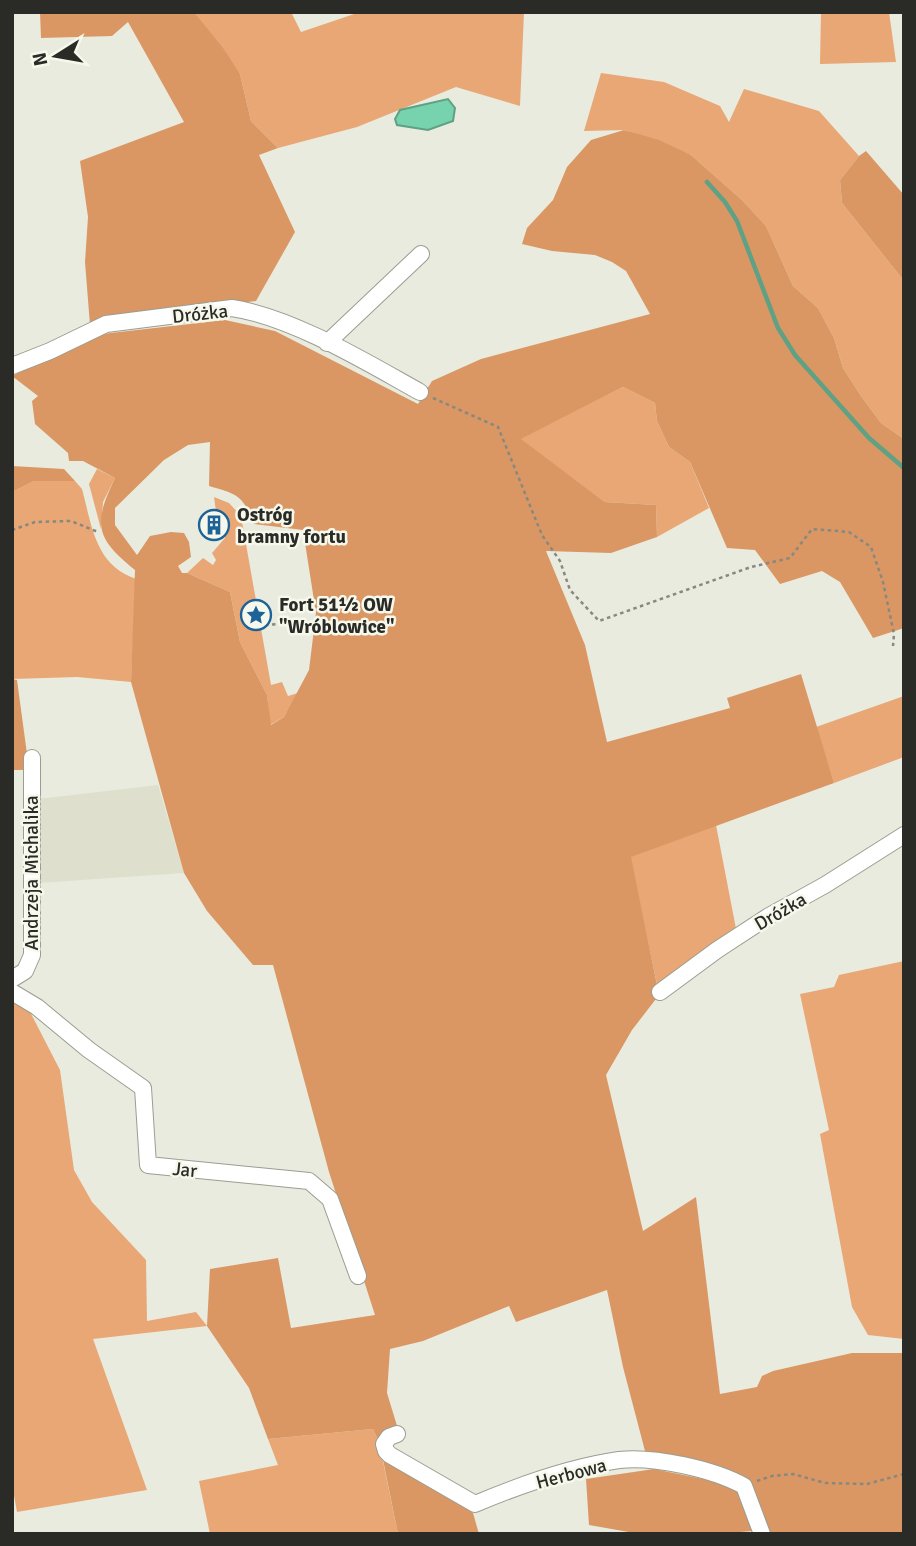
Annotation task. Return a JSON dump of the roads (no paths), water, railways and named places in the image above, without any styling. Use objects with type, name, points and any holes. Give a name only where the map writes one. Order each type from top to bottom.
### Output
[{"type":"street","points":[[327,344],[421,254]]},
{"type":"street","name":"Dróżka","points":[[12,366],[106,324],[232,308],[291,326],[420,392]]},
{"type":"street","name":"Andrzeja Michalika","points":[[12,979],[26,971],[32,956],[32,758]]},
{"type":"street","name":"Dróżka","points":[[660,992],[769,916],[825,886],[904,835]]},
{"type":"street","name":"Jar","points":[[12,992],[37,1007],[89,1050],[143,1088],[148,1165],[309,1181],[330,1199],[358,1276]]},
{"type":"street","name":"Herbowa","points":[[397,1434],[389,1437],[384,1444],[390,1455],[475,1504],[503,1492],[579,1469],[621,1460],[660,1462],[727,1476],[744,1486],[762,1534]]},
{"type":"waterway","points":[[707,182],[737,221],[778,328],[795,355],[869,438],[904,468]]},
{"type":"place","name":"Ostróg bramny fortu","points":[[214,525]]},
{"type":"place","name":"Fort 51½ OW \"Wróblowice\"","points":[[256,615]]}]
